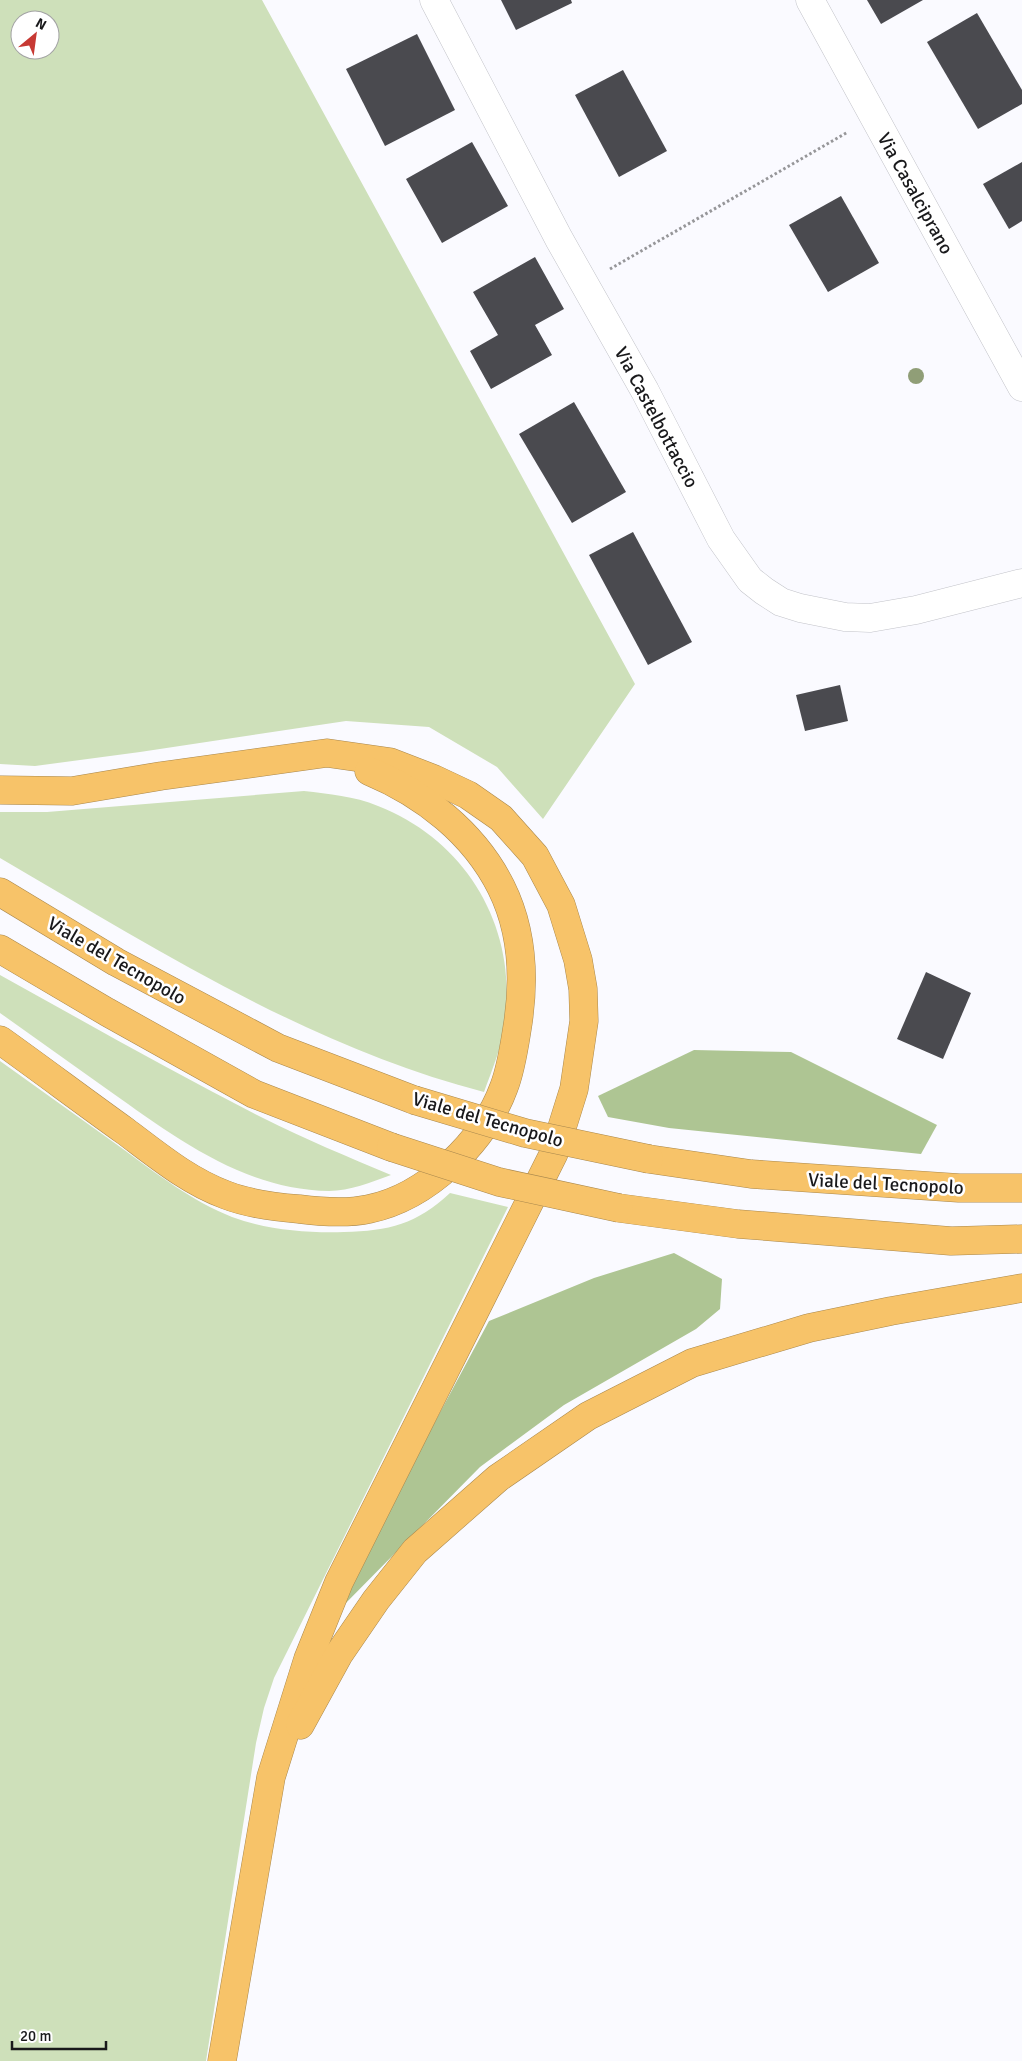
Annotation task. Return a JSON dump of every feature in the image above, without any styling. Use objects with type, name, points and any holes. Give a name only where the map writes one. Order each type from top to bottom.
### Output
[{"type":"highway","points":[[0,1040],[185,1176],[226,1195],[264,1206],[339,1212],[368,1210],[399,1199],[430,1181],[467,1149],[488,1122],[505,1086],[521,1008],[522,970],[516,926],[501,887],[479,854],[449,819],[423,800],[391,781],[327,753]]},
{"type":"highway","points":[[0,790],[72,791],[161,776],[327,753],[390,762],[434,778],[468,795],[501,818],[535,856],[561,905],[578,960],[583,989],[584,1020],[574,1089],[554,1153],[339,1582],[308,1659],[271,1777],[222,2061]]},
{"type":"highway","name":"Viale del Tecnopolo","points":[[0,892],[116,962],[278,1048],[414,1100],[525,1133],[649,1160],[751,1174],[959,1188],[1022,1188]]},
{"type":"highway","points":[[0,948],[107,1012],[254,1094],[391,1147],[499,1182],[619,1208],[738,1224],[951,1241],[1022,1239]]},
{"type":"highway","points":[[271,1777],[339,1654],[376,1600],[415,1551],[498,1478],[588,1416],[692,1363],[800,1331],[891,1311],[1022,1288]]},
{"type":"street","name":"Via Castelbottaccio","points":[[434,0],[584,284],[645,391],[721,539],[750,580],[782,602],[820,613],[870,618],[916,610],[1022,584]]},
{"type":"street","name":"Via Casalciprano","points":[[810,0],[1022,387]]},
{"type":"path","points":[[584,284],[874,117]]},
{"type":"green space","points":[[0,0],[262,0],[635,684],[543,819],[497,767],[429,727],[346,721],[35,766],[0,764]]},
{"type":"green space","points":[[304,791],[360,800],[378,806],[410,822],[438,842],[462,866],[481,894],[495,924],[504,957],[507,991],[503,1035],[484,1092],[420,1073],[357,1049],[295,1022],[175,960],[0,858],[0,812],[47,812]]},
{"type":"green space","points":[[0,975],[164,1066],[263,1118],[391,1175],[360,1186],[329,1191],[298,1188],[269,1182],[213,1158],[161,1127],[0,1013]]},
{"type":"green space","points":[[694,1050],[791,1052],[937,1125],[921,1154],[669,1128],[608,1117],[598,1096]]},
{"type":"green space","points":[[0,1061],[175,1186],[217,1211],[259,1225],[316,1232],[375,1230],[402,1224],[414,1219],[438,1204],[450,1193],[508,1207],[274,1678],[264,1708],[256,1743],[206,2061],[0,2061]]},
{"type":"green space","points":[[674,1253],[722,1279],[720,1309],[696,1329],[564,1405],[480,1467],[340,1609],[376,1532],[489,1321],[594,1278]]},
{"type":"building","points":[[501,0],[571,0],[572,3],[516,30]]},
{"type":"building","points":[[867,0],[923,0],[881,24]]},
{"type":"building","points":[[977,13],[1022,90],[1022,104],[978,129],[927,42]]},
{"type":"building","points":[[417,34],[455,110],[385,146],[346,69]]},
{"type":"building","points":[[623,70],[667,151],[619,177],[575,95]]},
{"type":"building","points":[[472,142],[508,206],[442,243],[406,179]]},
{"type":"building","points":[[1022,162],[1022,221],[1009,229],[983,184]]},
{"type":"building","points":[[841,196],[879,263],[828,292],[789,225]]},
{"type":"building","points":[[535,257],[564,309],[535,325],[552,355],[491,389],[470,351],[498,335],[473,292]]},
{"type":"building","points":[[574,402],[626,492],[572,523],[519,434]]},
{"type":"building","points":[[633,532],[692,642],[648,665],[589,555]]},
{"type":"building","points":[[840,685],[848,721],[805,731],[796,695]]},
{"type":"building","points":[[926,972],[971,993],[943,1059],[897,1039]]}]
